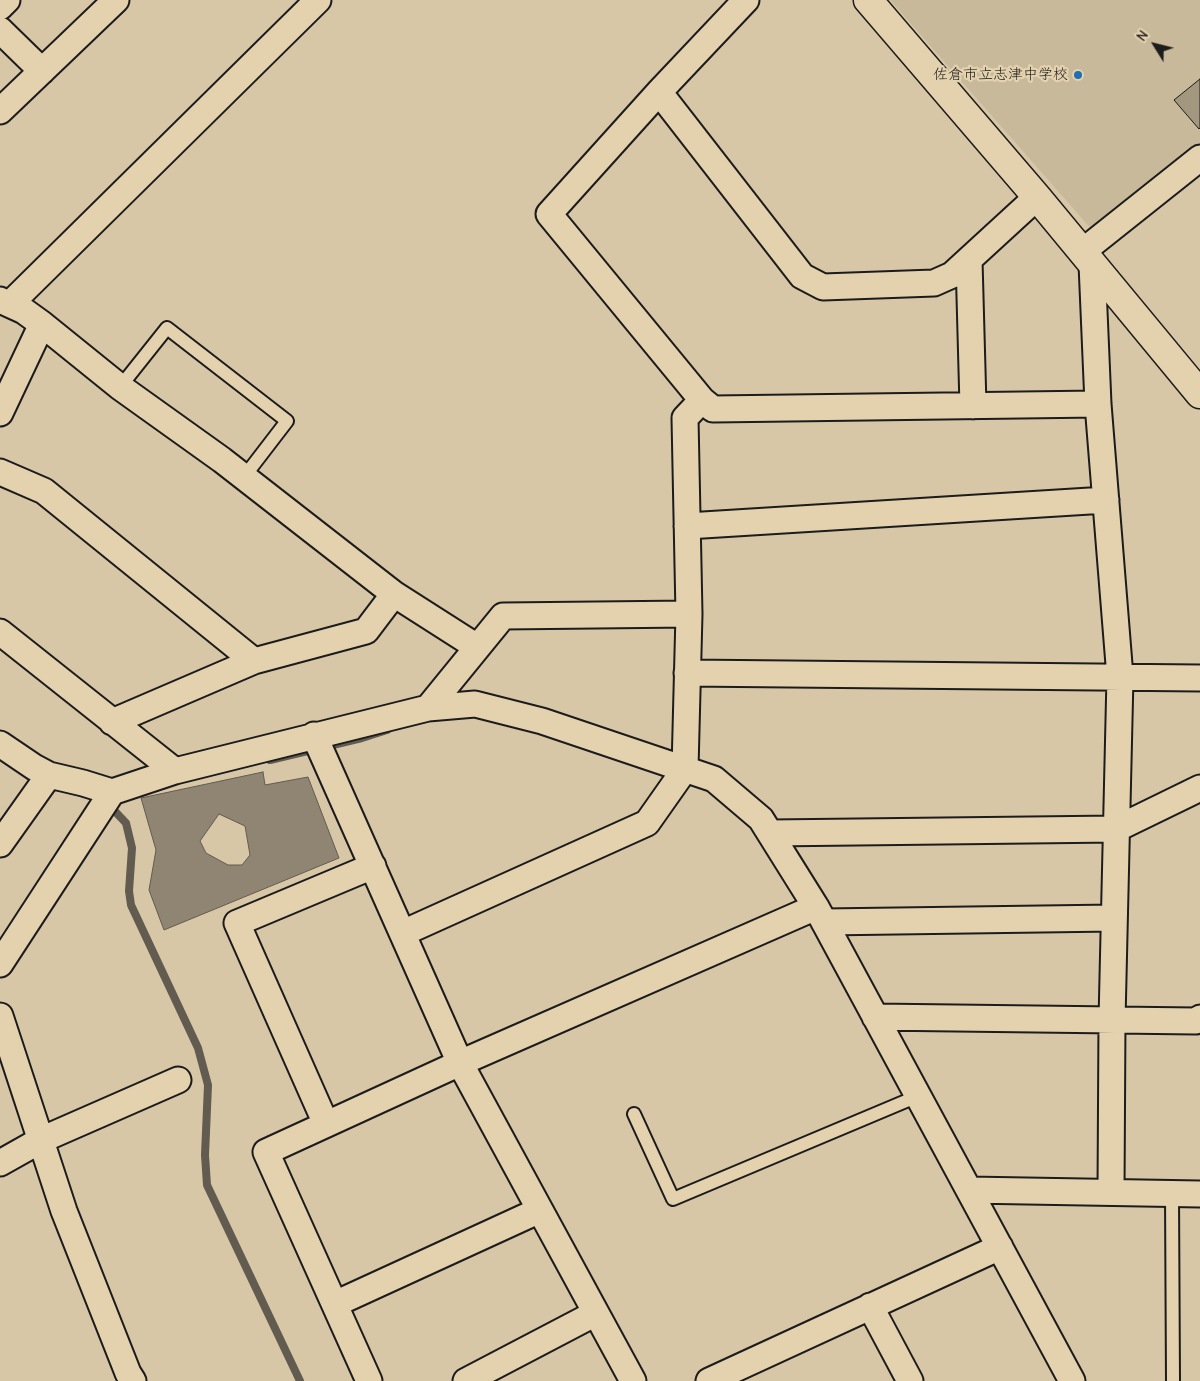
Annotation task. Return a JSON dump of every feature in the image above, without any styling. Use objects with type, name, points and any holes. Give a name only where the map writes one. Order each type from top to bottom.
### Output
[{"type":"street","points":[[0,7],[7,0]]},
{"type":"street","points":[[0,111],[116,0]]},
{"type":"street","points":[[746,0],[659,92],[549,214],[702,400],[713,409],[1098,404]]},
{"type":"street","points":[[868,0],[1037,197],[1200,394]]},
{"type":"street","points":[[306,3],[5,302],[24,311],[42,324],[120,387],[244,477],[394,594],[477,647]]},
{"type":"street","points":[[0,30],[42,71]]},
{"type":"street","points":[[659,92],[802,276],[823,287],[934,283],[952,275],[1037,197]]},
{"type":"street","points":[[1087,258],[1200,158]]},
{"type":"street","points":[[1087,258],[1120,678],[1112,1020],[1111,1192]]},
{"type":"street","points":[[969,260],[973,406]]},
{"type":"street","points":[[0,413],[42,324]]},
{"type":"street","points":[[402,933],[647,823],[685,770],[689,614],[685,418],[702,400]]},
{"type":"street","points":[[0,472],[44,491],[254,661]]},
{"type":"street","points":[[687,526],[1106,500]]},
{"type":"street","points":[[112,722],[254,661],[366,631],[394,594]]},
{"type":"street","points":[[428,708],[502,616],[689,614]]},
{"type":"street","points":[[0,632],[175,771]]},
{"type":"street","points":[[687,673],[1200,678]]},
{"type":"street","points":[[0,744],[49,775],[112,792],[175,771],[428,708],[475,704],[542,721],[714,779],[761,819],[820,915],[1072,1381]]},
{"type":"street","points":[[314,736],[460,1063],[633,1381]]},
{"type":"street","points":[[0,844],[49,775]]},
{"type":"street","points":[[770,833],[1116,829],[1200,788]]},
{"type":"street","points":[[0,964],[112,792]]},
{"type":"street","points":[[326,1124],[237,922],[372,866]]},
{"type":"street","points":[[369,1381],[266,1152],[460,1063],[820,915],[1114,918]]},
{"type":"street","points":[[0,1016],[64,1211],[128,1373],[133,1381]]},
{"type":"street","points":[[875,1017],[1196,1021],[1200,1018]]},
{"type":"street","points":[[0,1163],[41,1140],[178,1080]]},
{"type":"street","points":[[969,1190],[1200,1194]]},
{"type":"street","points":[[335,1304],[540,1210]]},
{"type":"street","points":[[709,1381],[1000,1247]]},
{"type":"street","points":[[870,1306],[910,1381]]},
{"type":"street","points":[[466,1381],[596,1313]]},
{"type":"lane","points":[[120,387],[167,328],[287,421],[244,477]]},
{"type":"lane","points":[[634,1114],[672,1199],[918,1096]]},
{"type":"lane","points":[[1172,1194],[1173,1381]]},
{"type":"shaded area","name":"佐倉市立志津中学校","points":[[890,0],[1200,0],[1200,151],[1094,232]]},
{"type":"shaded area","points":[[263,772],[265,785],[308,777],[339,858],[164,930],[149,890],[156,850],[141,798]],"holes":[[[219,814],[245,826],[250,855],[242,865],[228,865],[206,853],[200,841]]]},
{"type":"building","points":[[1200,79],[1200,128],[1199,129],[1174,100]]},
{"type":"waterway","points":[[270,760],[362,738],[387,730]]},
{"type":"waterway","points":[[108,804],[126,823],[132,848],[129,891],[131,905],[198,1048],[208,1085],[205,1155],[207,1185],[300,1381]]},
{"type":"place","name":"佐倉市立志津中学校","points":[[1078,75]]}]
